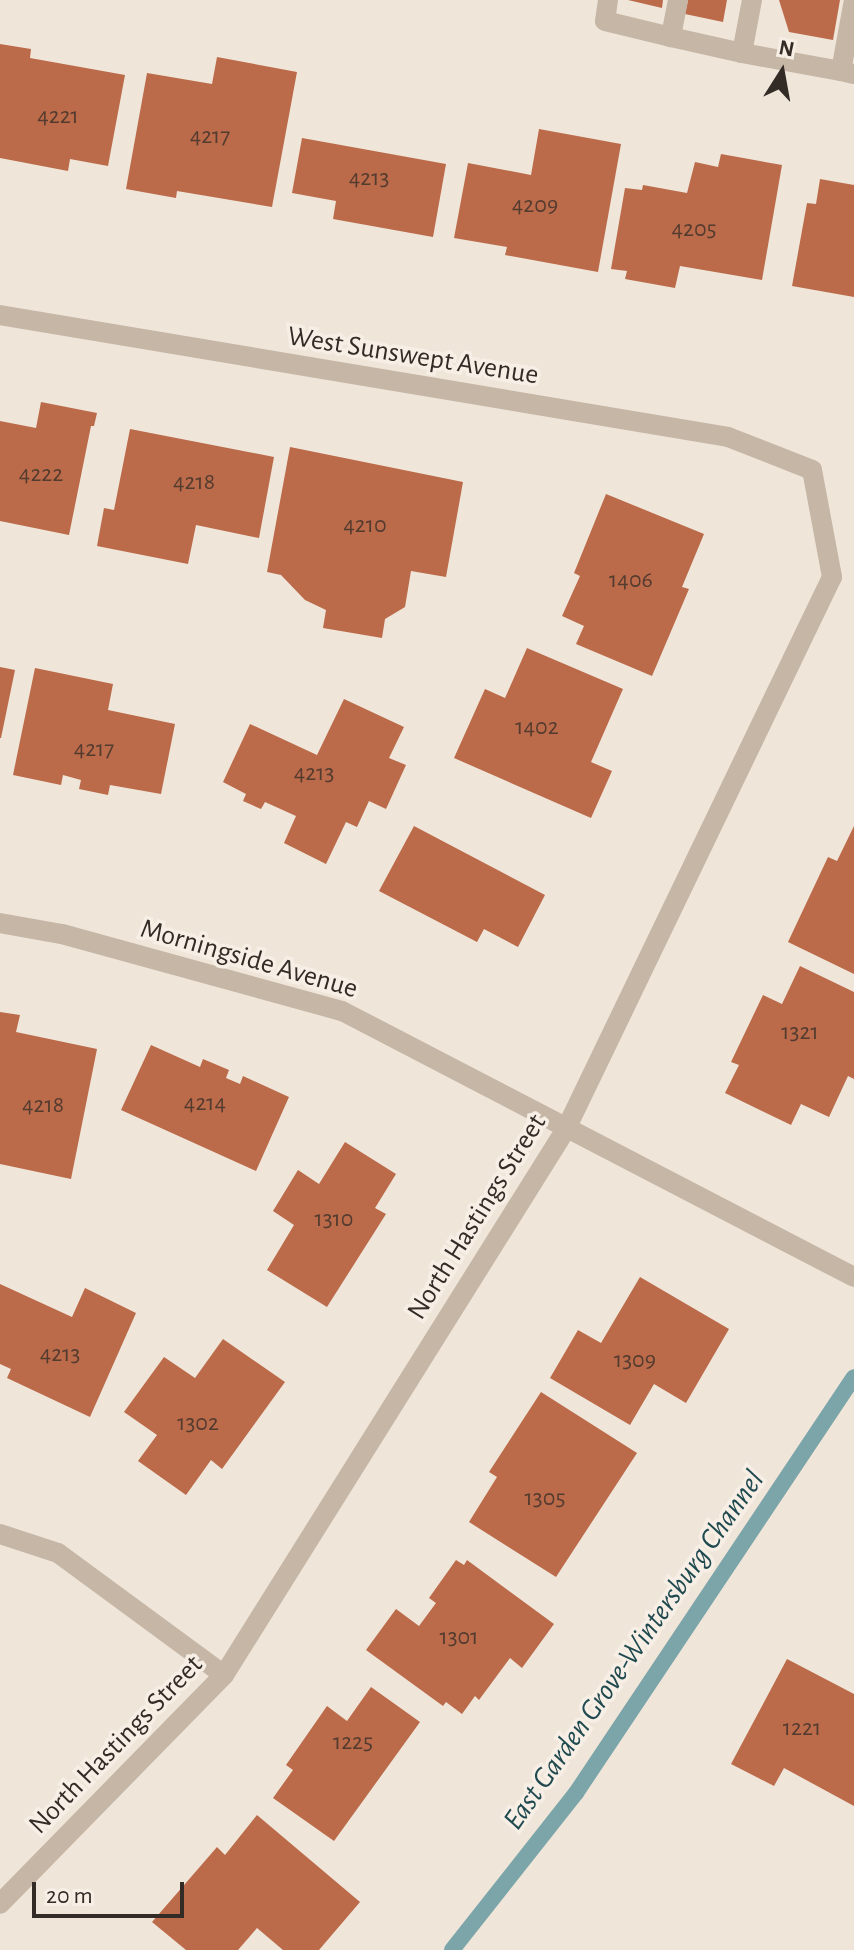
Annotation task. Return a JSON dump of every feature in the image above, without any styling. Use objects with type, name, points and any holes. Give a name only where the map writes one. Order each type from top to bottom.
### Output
[{"type":"street","points":[[608,0],[605,21],[742,53],[848,73],[854,0]]},
{"type":"street","points":[[671,37],[678,0]]},
{"type":"street","points":[[742,53],[752,0]]},
{"type":"street","name":"West Sunswept Avenue","points":[[0,315],[728,437],[812,470]]},
{"type":"street","name":"North Hastings Street","points":[[0,1904],[224,1675],[566,1129],[832,577],[812,470]]},
{"type":"street","name":"Morningside Avenue","points":[[0,923],[62,934],[342,1011],[854,1277]]},
{"type":"street","points":[[0,1534],[58,1553],[224,1675]]},
{"type":"building","points":[[628,0],[663,0],[662,8]]},
{"type":"building","points":[[688,0],[727,0],[723,22],[685,14]]},
{"type":"building","points":[[779,0],[840,0],[833,40],[789,32]]},
{"type":"building","points":[[0,44],[31,49],[30,58],[125,75],[108,166],[70,159],[68,171],[0,158]]},
{"type":"building","points":[[217,57],[297,72],[272,207],[177,191],[176,198],[126,189],[147,73],[212,84]]},
{"type":"building","points":[[539,129],[621,144],[598,272],[505,255],[507,247],[454,238],[468,163],[531,175]]},
{"type":"building","points":[[302,138],[446,164],[433,237],[333,219],[336,201],[292,193]]},
{"type":"building","points":[[721,154],[782,165],[762,280],[680,266],[675,288],[625,279],[627,271],[611,269],[625,188],[642,190],[643,185],[687,193],[695,162],[718,167]]},
{"type":"building","points":[[820,179],[854,185],[854,297],[792,286],[807,203],[816,204]]},
{"type":"building","points":[[41,402],[97,413],[94,426],[91,426],[69,535],[0,521],[0,421],[36,428]]},
{"type":"building","points":[[130,429],[274,457],[259,538],[196,525],[188,564],[97,546],[104,508],[114,510]]},
{"type":"building","points":[[290,447],[463,482],[446,577],[411,571],[405,607],[385,619],[382,638],[323,628],[326,610],[305,600],[281,575],[267,572]]},
{"type":"building","points":[[606,494],[704,534],[682,587],[689,589],[652,676],[576,644],[584,626],[562,616],[580,576],[574,573]]},
{"type":"building","points":[[527,648],[623,689],[591,762],[612,771],[591,818],[454,758],[485,689],[505,698]]},
{"type":"building","points":[[0,667],[15,670],[1,738],[0,738]]},
{"type":"building","points":[[35,668],[113,684],[108,710],[175,724],[161,794],[110,785],[108,795],[79,789],[81,780],[63,775],[61,785],[13,775]]},
{"type":"building","points":[[344,699],[404,727],[389,758],[406,765],[386,809],[369,801],[357,827],[346,822],[326,864],[284,843],[296,816],[265,802],[261,809],[243,801],[246,794],[223,782],[250,724],[317,755]]},
{"type":"building","points":[[414,826],[545,895],[518,947],[484,929],[477,942],[379,891]]},
{"type":"building","points":[[854,826],[854,974],[788,942],[828,857],[837,861]]},
{"type":"building","points":[[800,966],[854,992],[854,1079],[848,1076],[829,1117],[801,1104],[791,1125],[725,1093],[739,1065],[731,1062],[763,995],[782,1004]]},
{"type":"building","points":[[0,1012],[20,1015],[16,1032],[97,1049],[71,1179],[0,1164]]},
{"type":"building","points":[[151,1045],[200,1067],[203,1059],[229,1070],[226,1078],[240,1084],[243,1076],[289,1097],[256,1171],[121,1110]]},
{"type":"building","points":[[345,1142],[396,1174],[375,1208],[386,1214],[327,1307],[267,1270],[294,1225],[273,1211],[298,1170],[319,1184]]},
{"type":"building","points":[[640,1277],[729,1329],[686,1403],[654,1384],[630,1425],[550,1378],[578,1330],[601,1343]]},
{"type":"building","points":[[0,1284],[72,1317],[85,1288],[136,1313],[90,1417],[7,1378],[11,1369],[0,1364]]},
{"type":"building","points":[[223,1339],[285,1382],[222,1469],[211,1460],[186,1495],[138,1461],[157,1435],[124,1412],[164,1357],[195,1378]]},
{"type":"building","points":[[541,1392],[637,1453],[556,1577],[469,1522],[497,1477],[489,1472]]},
{"type":"building","points":[[456,1560],[464,1565],[467,1560],[554,1624],[522,1668],[510,1658],[479,1700],[475,1696],[462,1714],[446,1702],[443,1706],[366,1650],[396,1609],[419,1626],[436,1603],[429,1598]]},
{"type":"building","points":[[787,1659],[854,1694],[854,1806],[784,1768],[774,1786],[731,1764]]},
{"type":"building","points":[[371,1687],[420,1722],[334,1841],[273,1798],[293,1770],[286,1765],[327,1706],[347,1721]]},
{"type":"building","points":[[257,1815],[360,1902],[319,1950],[283,1950],[257,1928],[238,1950],[186,1950],[152,1922],[217,1847],[225,1855]]},
{"type":"waterway","name":"East Garden Grove-Wintersburg Channel","points":[[452,1950],[576,1793],[854,1377]]}]
